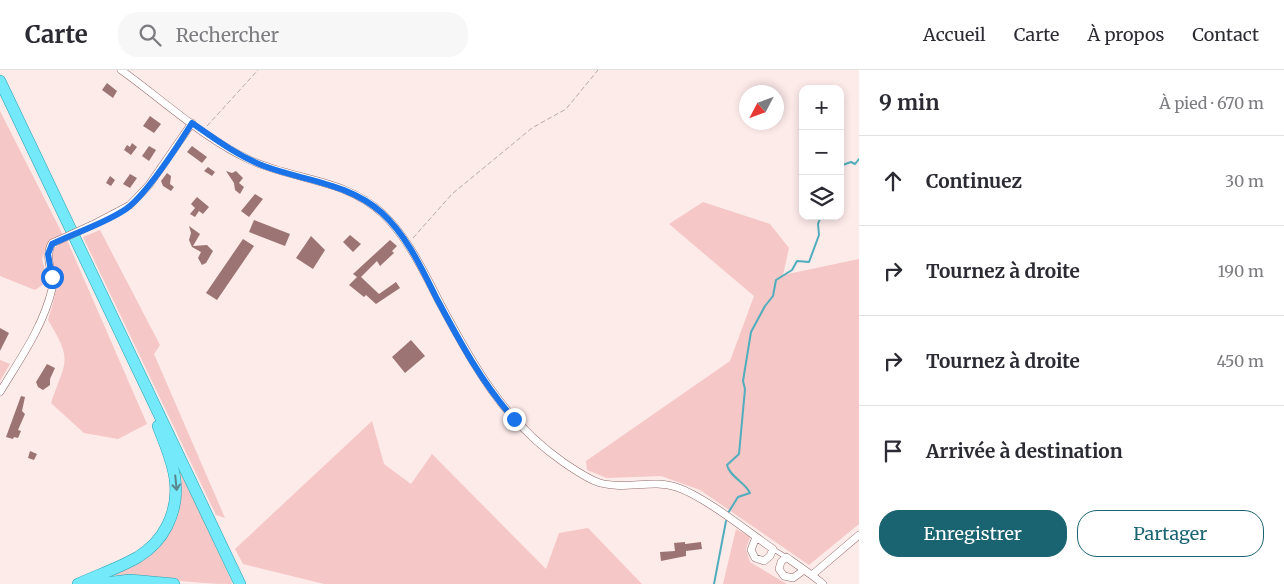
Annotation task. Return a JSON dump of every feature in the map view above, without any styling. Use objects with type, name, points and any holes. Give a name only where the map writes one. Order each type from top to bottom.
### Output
[{"type":"main road","points":[[0,81],[238,580]]},
{"type":"main road","points":[[78,584],[128,563],[151,548],[165,529],[176,502],[174,470],[134,373],[130,355]]},
{"type":"main road","points":[[96,584],[130,580],[174,584]]},
{"type":"street","points":[[121,70],[232,150],[264,166],[356,195],[383,214],[406,243],[478,374],[514,419],[540,443],[570,466],[602,483],[660,484],[688,492],[756,537],[773,549],[770,556],[764,561],[755,558],[751,550],[756,537]]},
{"type":"street","points":[[0,392],[45,314],[52,285],[48,254],[52,244],[130,205],[149,185],[192,123]]},
{"type":"street","points":[[812,575],[859,535]]},
{"type":"street","points":[[804,570],[793,578],[784,576],[779,569],[781,562],[786,558],[812,575],[823,584]]},
{"type":"lane","points":[[773,549],[786,558]]},
{"type":"path","points":[[204,131],[258,70]]},
{"type":"path","points":[[406,243],[414,238],[452,194],[532,128],[566,109],[598,70]]},
{"type":"shaded area","points":[[0,111],[63,235],[47,245],[42,259],[48,281],[35,290],[0,276]]},
{"type":"shaded area","points":[[703,202],[770,224],[789,248],[783,275],[859,259],[859,524],[809,565],[700,490],[661,476],[607,478],[587,470],[586,461],[730,361],[754,296],[669,224]]},
{"type":"shaded area","points":[[100,230],[160,345],[154,354],[225,518],[216,515],[83,237]]},
{"type":"shaded area","points":[[67,240],[147,424],[118,439],[84,433],[51,403],[63,369],[64,353],[48,320],[56,289],[56,277],[51,254],[54,249]]},
{"type":"shaded area","points":[[0,360],[10,364],[0,381]]},
{"type":"shaded area","points":[[372,421],[384,464],[411,484],[432,454],[546,569],[559,533],[588,528],[642,584],[324,584],[243,564],[235,549]]},
{"type":"shaded area","points":[[177,462],[232,584],[110,575],[144,555],[164,539],[171,529],[177,518],[180,504]]},
{"type":"shaded area","points":[[736,529],[750,537],[746,549],[750,562],[787,584],[723,584]]},
{"type":"building","points":[[107,83],[117,91],[113,98],[102,90]]},
{"type":"building","points":[[150,116],[161,124],[154,133],[143,126]]},
{"type":"building","points":[[132,143],[137,147],[131,155],[124,150],[127,145],[130,147]]},
{"type":"building","points":[[149,146],[156,150],[149,161],[142,156]]},
{"type":"building","points":[[192,146],[207,157],[202,163],[187,152]]},
{"type":"building","points":[[208,167],[215,172],[212,176],[204,171]]},
{"type":"building","points":[[226,171],[232,173],[236,171],[243,178],[239,183],[244,187],[240,194],[235,190],[234,183]]},
{"type":"building","points":[[167,173],[171,176],[170,184],[174,187],[171,191],[163,186],[161,181]]},
{"type":"building","points":[[130,174],[137,178],[130,188],[123,184]]},
{"type":"building","points":[[110,176],[115,180],[111,186],[106,183]]},
{"type":"building","points":[[255,194],[263,199],[249,217],[241,211]]},
{"type":"building","points":[[197,197],[209,207],[203,214],[199,211],[195,217],[190,214],[195,208],[191,204]]},
{"type":"building","points":[[254,220],[290,234],[285,246],[249,232]]},
{"type":"building","points":[[189,226],[200,234],[193,246],[207,245],[213,251],[206,263],[202,265],[198,258],[201,252],[192,247],[189,240],[191,233]]},
{"type":"building","points":[[350,235],[361,244],[353,252],[343,242]]},
{"type":"building","points":[[311,236],[325,250],[313,269],[296,258]]},
{"type":"building","points":[[243,239],[254,246],[217,300],[206,293]]},
{"type":"building","points":[[390,240],[397,246],[392,251],[394,253],[380,266],[377,261],[361,277],[379,294],[396,282],[400,288],[376,304],[366,295],[364,297],[349,285],[357,277],[353,274]]},
{"type":"building","points":[[0,328],[9,333],[0,351]]},
{"type":"building","points":[[411,340],[425,356],[405,373],[392,357]]},
{"type":"building","points":[[47,364],[55,368],[50,379],[50,385],[43,390],[38,387],[36,382]]},
{"type":"building","points":[[21,396],[25,397],[22,411],[25,414],[18,430],[21,431],[18,438],[14,437],[13,439],[6,437]]},
{"type":"building","points":[[30,451],[37,454],[34,460],[28,458]]},
{"type":"building","points":[[685,542],[685,544],[701,542],[702,549],[686,551],[686,556],[661,561],[660,552],[675,551],[674,543]]},
{"type":"waterway","points":[[844,165],[851,162],[855,164],[859,159]]},
{"type":"waterway","points":[[728,513],[738,497],[750,493],[731,473],[727,465],[739,454],[745,389],[743,381],[751,332],[765,306],[773,296],[776,280],[792,270],[797,261],[809,262],[819,235],[820,220]]},
{"type":"waterway","points":[[714,584],[726,521]]},
{"type":"route","points":[[52,277],[48,261],[49,248],[52,244],[117,214],[130,205],[149,185],[192,123],[249,159],[264,166],[342,189],[356,195],[383,214],[418,261],[478,374],[514,419]]}]
